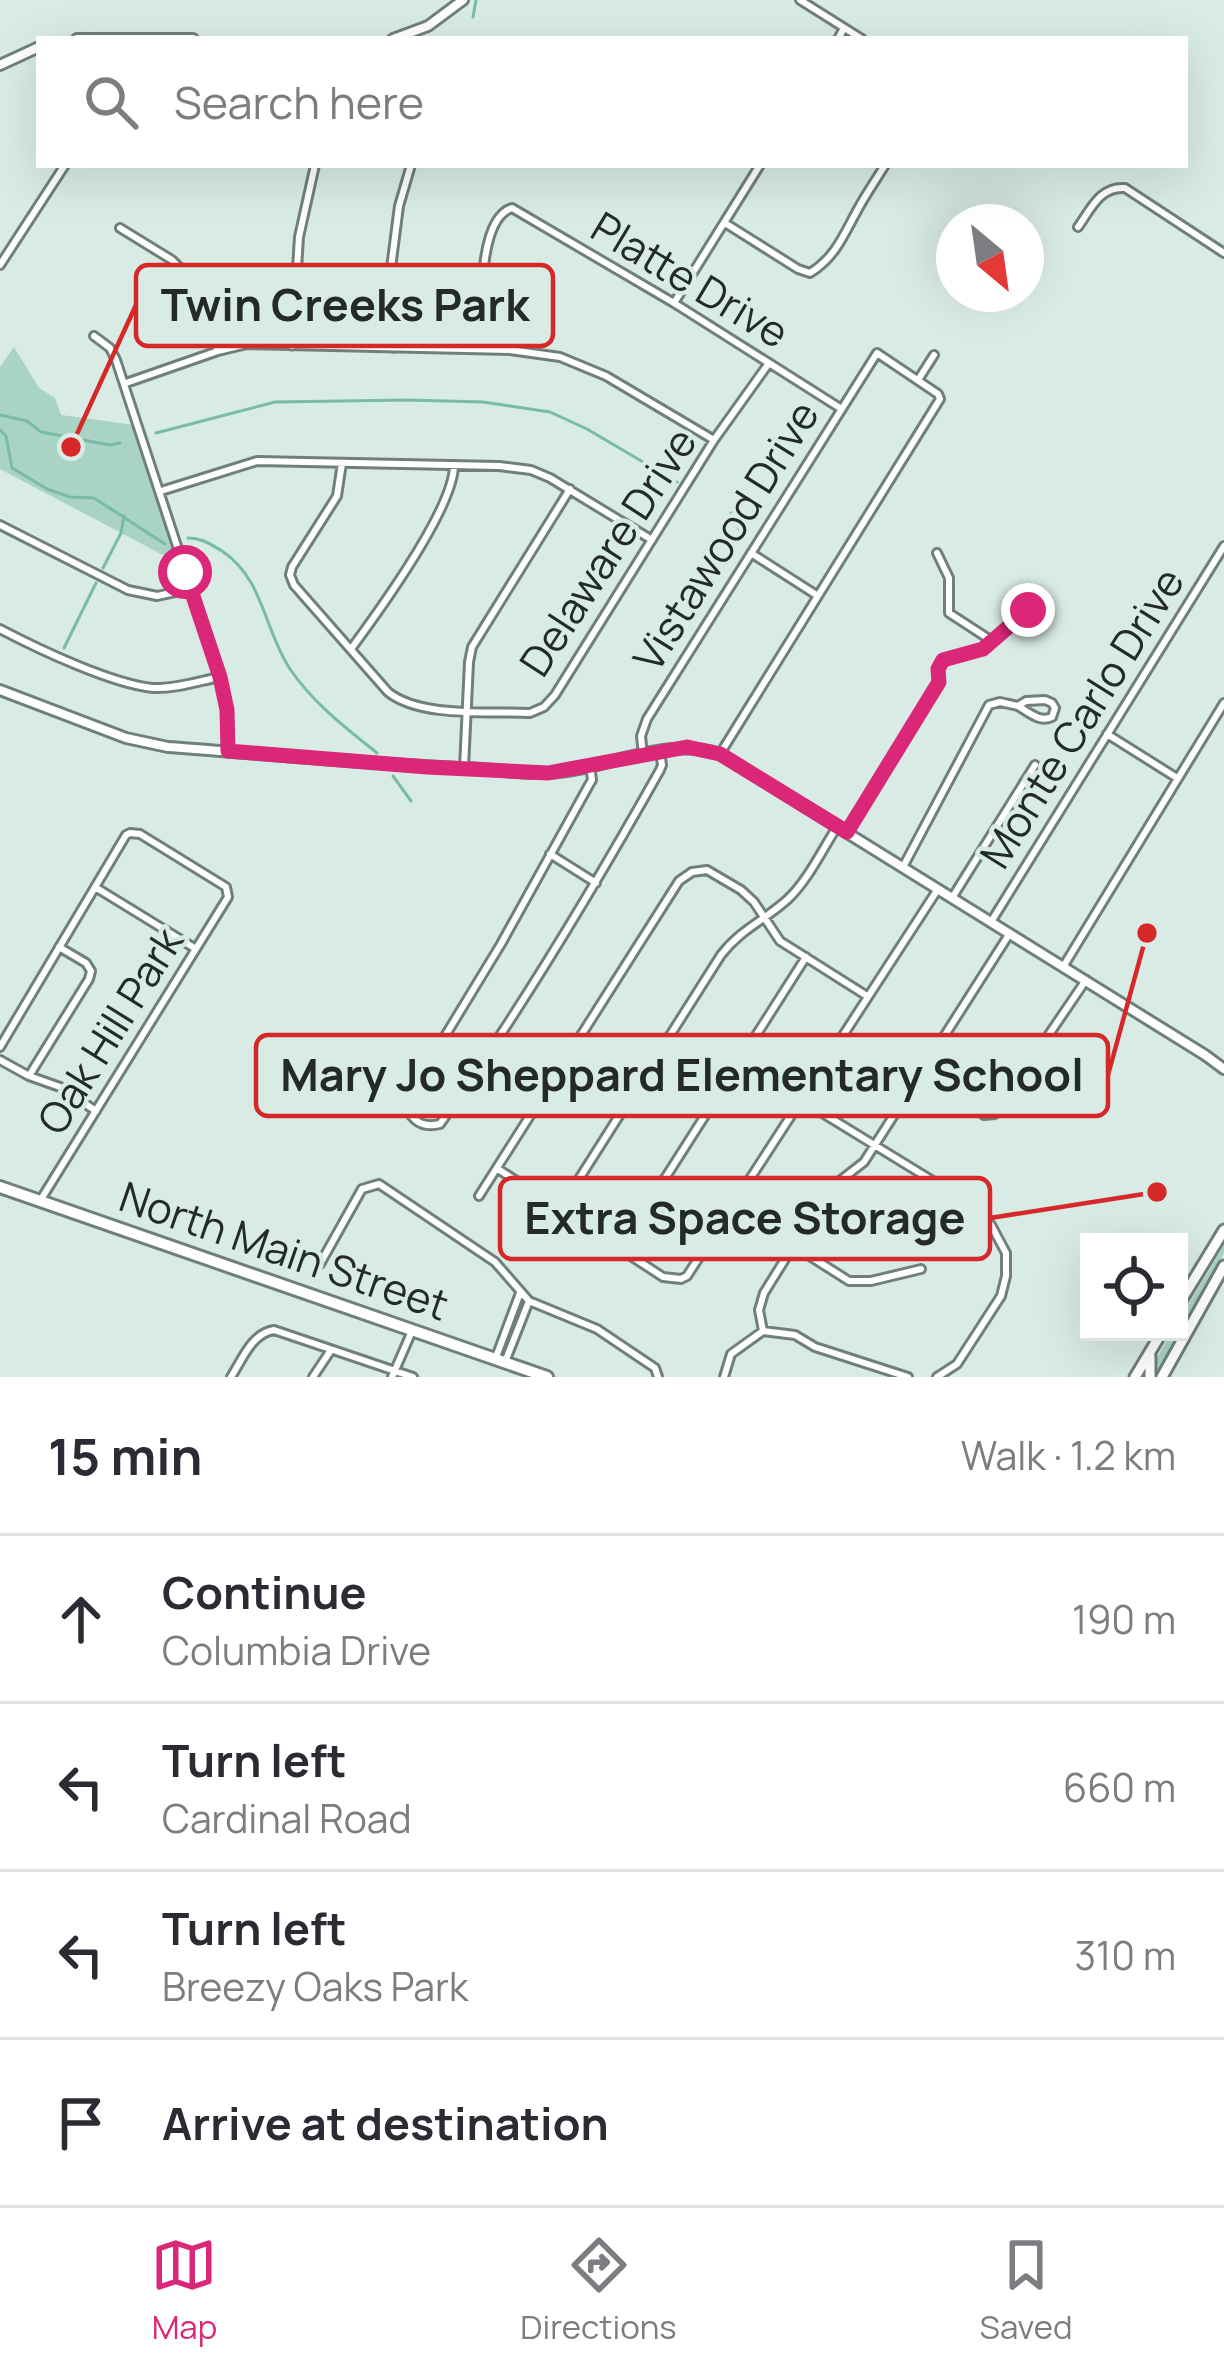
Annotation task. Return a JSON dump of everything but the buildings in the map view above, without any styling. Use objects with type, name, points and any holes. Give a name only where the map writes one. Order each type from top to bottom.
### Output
[{"type":"main road","name":"North Main Street","points":[[0,1187],[547,1377]]},
{"type":"main road","points":[[1188,1289],[1224,1230]]},
{"type":"main road","points":[[1162,1377],[1224,1266]]},
{"type":"main road","points":[[1135,1377],[1156,1341]]},
{"type":"main road","points":[[1150,1350],[1150,1377]]},
{"type":"street","points":[[401,36],[428,26],[464,0]]},
{"type":"street","points":[[800,0],[857,36]]},
{"type":"street","points":[[840,36],[844,28]]},
{"type":"street","points":[[0,64],[36,48]]},
{"type":"street","points":[[0,266],[63,168]]},
{"type":"street","points":[[292,346],[299,237],[314,168]]},
{"type":"street","points":[[394,348],[391,268],[410,168]]},
{"type":"street","points":[[674,303],[758,168]]},
{"type":"street","points":[[725,223],[810,273],[837,250],[883,168]]},
{"type":"street","points":[[1078,227],[1103,193],[1125,188],[1224,253]]},
{"type":"street","name":"Platte Drive","points":[[482,349],[487,249],[498,217],[512,208],[840,408]]},
{"type":"street","points":[[120,228],[172,260],[191,279],[218,351]]},
{"type":"street","points":[[94,336],[110,348],[126,383],[220,677],[228,751]]},
{"type":"street","points":[[126,383],[247,344],[536,353],[606,376],[714,440]]},
{"type":"street","name":"Vistawood Drive","points":[[643,755],[641,736],[647,719],[875,353],[918,380]]},
{"type":"street","points":[[720,754],[940,398],[918,380],[934,355]]},
{"type":"street","name":"Delaware Drive","points":[[342,463],[337,496],[292,567],[294,585],[402,702],[530,713],[550,701],[714,440],[769,363]]},
{"type":"street","points":[[160,491],[257,461],[531,470],[652,540]]},
{"type":"street","points":[[350,650],[439,514],[452,487],[454,465]]},
{"type":"street","points":[[464,768],[472,647],[570,489]]},
{"type":"street","points":[[0,525],[128,590],[157,596],[190,589]]},
{"type":"street","name":"Monte Carlo Drive","points":[[992,922],[1224,546]]},
{"type":"street","points":[[751,554],[818,596]]},
{"type":"street","points":[[937,554],[949,578],[949,613],[992,641]]},
{"type":"street","points":[[1213,564],[1224,572]]},
{"type":"street","points":[[847,832],[939,682],[943,660],[975,653],[1028,610]]},
{"type":"street","points":[[0,629],[134,685],[158,688],[220,677]]},
{"type":"street","points":[[0,690],[138,742],[228,751],[548,773],[660,751],[698,748],[720,754],[1224,1070]]},
{"type":"street","points":[[903,867],[988,705],[1018,706],[1044,720],[1055,712],[1054,705],[1045,700],[1018,706]]},
{"type":"street","points":[[1063,967],[1224,703]]},
{"type":"street","points":[[1107,734],[1177,778]]},
{"type":"street","points":[[590,765],[592,780],[501,944],[408,1097],[412,1119],[440,1124],[596,884],[660,770],[660,751]]},
{"type":"street","points":[[952,898],[1035,765]]},
{"type":"street","points":[[559,1210],[721,955],[745,929],[795,891],[837,826]]},
{"type":"street","name":"Oak Hill Park","points":[[40,1201],[229,892],[140,834],[130,833],[94,887]]},
{"type":"street","points":[[550,854],[596,884]]},
{"type":"street","points":[[479,1196],[679,881],[692,872],[706,870],[741,890],[780,941],[867,995]]},
{"type":"street","points":[[0,1046],[94,887],[196,949]]},
{"type":"street","points":[[498,1169],[663,1277],[684,1278],[938,889]]},
{"type":"street","points":[[763,1331],[759,1310],[764,1293],[828,1190],[865,1162],[1010,933]]},
{"type":"street","points":[[29,1076],[91,971],[59,947]]},
{"type":"street","points":[[620,1249],[806,957]]},
{"type":"street","points":[[920,1075],[970,1108],[995,1114],[1086,980]]},
{"type":"street","points":[[0,1060],[60,1087],[96,1111]]},
{"type":"street","points":[[800,1100],[977,1208],[1006,1253],[1001,1296],[957,1364],[937,1377]]},
{"type":"street","points":[[320,1264],[355,1198],[362,1189],[379,1184],[496,1262],[529,1300],[597,1329],[655,1368],[658,1377]]},
{"type":"street","points":[[794,1246],[848,1281],[871,1281],[921,1269]]},
{"type":"street","points":[[500,1360],[520,1292]]},
{"type":"street","points":[[500,1360],[529,1300]]},
{"type":"street","points":[[508,1325],[517,1329]]},
{"type":"street","points":[[232,1377],[261,1333],[274,1330],[412,1377]]},
{"type":"street","points":[[393,1374],[412,1331]]},
{"type":"street","points":[[724,1377],[731,1354],[763,1331],[795,1335],[814,1347],[908,1377]]},
{"type":"street","points":[[313,1377],[331,1349]]},
{"type":"green space","points":[[14,347],[39,388],[55,398],[61,415],[135,425],[178,563],[0,469],[0,367]]},
{"type":"green space","points":[[1224,1245],[1188,1321],[1188,1306]]},
{"type":"green space","points":[[1167,1341],[1176,1341],[1157,1373],[1155,1361]]},
{"type":"waterway","points":[[473,17],[476,0]]},
{"type":"waterway","points":[[156,433],[275,402],[483,402],[550,412],[677,482]]},
{"type":"waterway","points":[[0,415],[27,421],[41,432],[120,443]]},
{"type":"waterway","points":[[0,430],[6,436],[12,468],[47,489],[94,498],[165,544]]},
{"type":"waterway","points":[[731,513],[743,537]]},
{"type":"waterway","points":[[103,568],[124,516]]},
{"type":"waterway","points":[[188,538],[210,544],[236,563],[255,590],[290,669],[330,714],[377,753]]},
{"type":"waterway","points":[[64,648],[96,583]]},
{"type":"waterway","points":[[393,776],[411,801]]},
{"type":"place","name":"Twin Creeks Park","points":[[71,447]]},
{"type":"place","name":"Mary Jo Sheppard Elementary School","points":[[1147,933]]},
{"type":"place","name":"Extra Space Storage","points":[[1157,1192]]},
{"type":"route","points":[[185,572],[220,677],[228,751],[548,773],[698,748],[720,754],[847,832],[939,682],[943,660],[983,649],[1028,610]]}]
